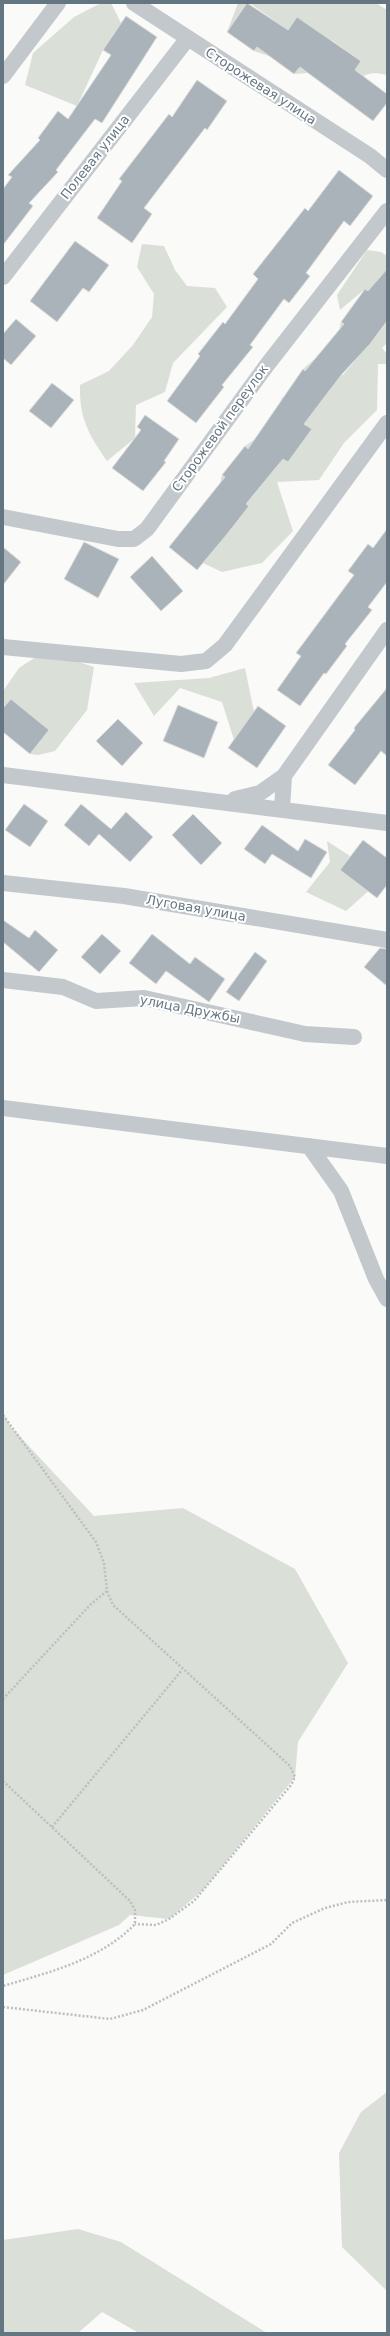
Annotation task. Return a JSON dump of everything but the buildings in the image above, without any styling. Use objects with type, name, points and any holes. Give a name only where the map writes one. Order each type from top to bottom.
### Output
[{"type":"street","points":[[3,76],[58,3]]},
{"type":"street","name":"Сторожевая улица","points":[[134,3],[370,156],[387,170]]},
{"type":"street","name":"Полевая улица","points":[[3,276],[188,38]]},
{"type":"street","name":"Сторожевой переулок","points":[[3,517],[118,539],[134,539],[147,529],[266,365],[387,211]]},
{"type":"street","points":[[3,647],[181,664],[206,661],[225,645],[387,423]]},
{"type":"street","points":[[213,800],[239,799],[260,793],[284,776],[387,630]]},
{"type":"street","points":[[3,775],[213,800],[387,823]]},
{"type":"street","points":[[282,809],[284,776]]},
{"type":"street","name":"Луговая улица","points":[[3,883],[124,896],[387,940]]},
{"type":"street","name":"улица Дружбы","points":[[3,980],[63,987],[96,1000],[144,998],[305,1034],[354,1037]]},
{"type":"street","points":[[3,1108],[387,1156]]},
{"type":"street","points":[[309,1146],[340,1191],[376,1278],[387,1299]]},
{"type":"path","points":[[3,1416],[96,1542],[104,1563],[107,1591],[114,1605],[182,1670],[290,1766],[295,1777],[291,1785],[194,1901],[169,1919],[156,1925],[134,1924]]},
{"type":"path","points":[[3,1699],[91,1604],[107,1591]]},
{"type":"path","points":[[52,1827],[182,1670]]},
{"type":"path","points":[[3,1781],[130,1901],[135,1910],[134,1924],[122,1937],[98,1953],[55,1970],[3,1986]]},
{"type":"path","points":[[3,2007],[110,2019],[143,2010],[270,1944],[292,1923],[348,1902],[387,1900]]},
{"type":"shaded area","points":[[101,3],[111,3],[121,23],[103,50],[77,106],[25,85],[33,53],[74,17]]},
{"type":"shaded area","points":[[238,3],[247,3],[227,32]]},
{"type":"shaded area","points":[[250,3],[376,3],[387,10],[387,75],[366,75],[358,81],[344,98],[337,94],[361,61],[332,40],[308,73],[294,74],[322,35],[297,17],[269,56],[254,51],[275,21]]},
{"type":"shaded area","points":[[142,244],[164,246],[175,270],[187,286],[215,288],[227,307],[173,363],[165,392],[136,405],[135,438],[107,461],[86,426],[81,407],[80,385],[109,371],[133,345],[152,317],[154,294],[137,267]]},
{"type":"shaded area","points":[[367,250],[381,252],[387,256],[387,269],[379,278],[387,306],[365,289],[340,310],[337,295]]},
{"type":"shaded area","points":[[387,321],[387,343],[382,348],[387,354],[387,364],[378,364],[377,410],[344,443],[319,480],[277,482],[293,531],[262,563],[222,572],[203,563],[218,544],[198,511],[228,533],[249,506],[220,483],[222,475],[251,498],[274,470],[245,446],[255,439],[288,462],[312,429],[279,406],[282,397],[309,417],[330,390],[303,369],[319,355],[343,375],[363,351],[339,331],[341,322],[370,344]]},
{"type":"shaded area","points":[[45,651],[94,667],[87,710],[55,751],[38,755],[30,754],[49,730],[11,699],[3,708],[3,691],[19,668]]},
{"type":"shaded area","points":[[245,668],[254,712],[234,740],[222,702],[180,688],[154,716],[134,683],[209,678]]},
{"type":"shaded area","points":[[327,841],[350,856],[340,870],[374,886],[346,911],[306,892],[330,862]]},
{"type":"shaded area","points":[[3,1413],[11,1427],[94,1516],[183,1508],[295,1569],[348,1663],[298,1742],[295,1777],[203,1890],[169,1919],[130,1915],[119,1925],[3,1975]]},
{"type":"shaded area","points":[[387,2092],[387,2291],[342,2247],[339,2153],[361,2112]]},
{"type":"shaded area","points":[[78,2229],[121,2242],[267,2333],[139,2333],[102,2312],[78,2333],[3,2333],[3,2240]]}]
